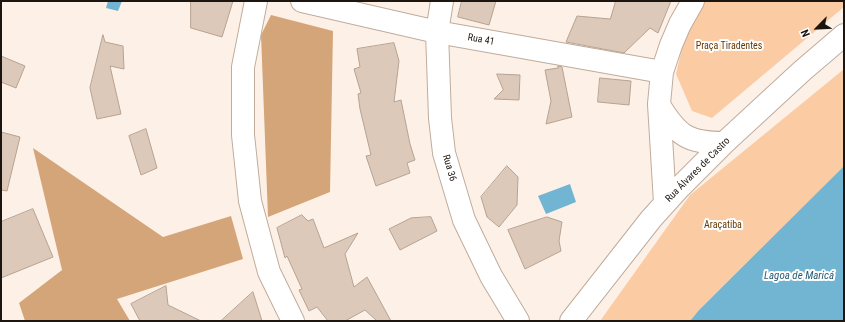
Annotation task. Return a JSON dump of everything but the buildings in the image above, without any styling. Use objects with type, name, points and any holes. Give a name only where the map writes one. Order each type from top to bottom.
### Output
[{"type":"street","points":[[256,1],[243,67],[243,135],[250,201],[269,272],[293,321]]},
{"type":"street","name":"Rua 41","points":[[302,1],[437,32],[662,72]]},
{"type":"street","name":"Rua 36","points":[[442,1],[437,32],[440,118],[444,153],[464,220],[491,276],[518,321]]},
{"type":"street","points":[[665,203],[659,104],[662,72],[680,24],[693,1]]},
{"type":"street","name":"Rua Álvares de Castro","points":[[571,321],[665,203],[724,143],[802,71],[844,35]]},
{"type":"street","points":[[659,104],[674,127],[681,134],[699,142],[724,143]]},
{"type":"green space","name":"Praça Tiradentes","points":[[702,1],[844,1],[844,7],[712,118],[692,111],[676,74],[689,17]]},
{"type":"green space","name":"Araçatiba","points":[[844,69],[844,166],[699,310],[690,321],[600,321],[690,195]]},
{"type":"shaded area","points":[[271,15],[333,31],[330,192],[268,217],[261,35]]},
{"type":"shaded area","points":[[33,148],[163,237],[231,216],[243,259],[117,299],[130,321],[25,321],[19,303],[62,270]]},
{"type":"water","points":[[108,1],[122,1],[118,11],[106,8]]},
{"type":"water","name":"Lagoa de Maricá","points":[[844,166],[844,321],[690,321],[699,310]]},
{"type":"water","points":[[570,184],[576,202],[546,214],[538,196]]}]
